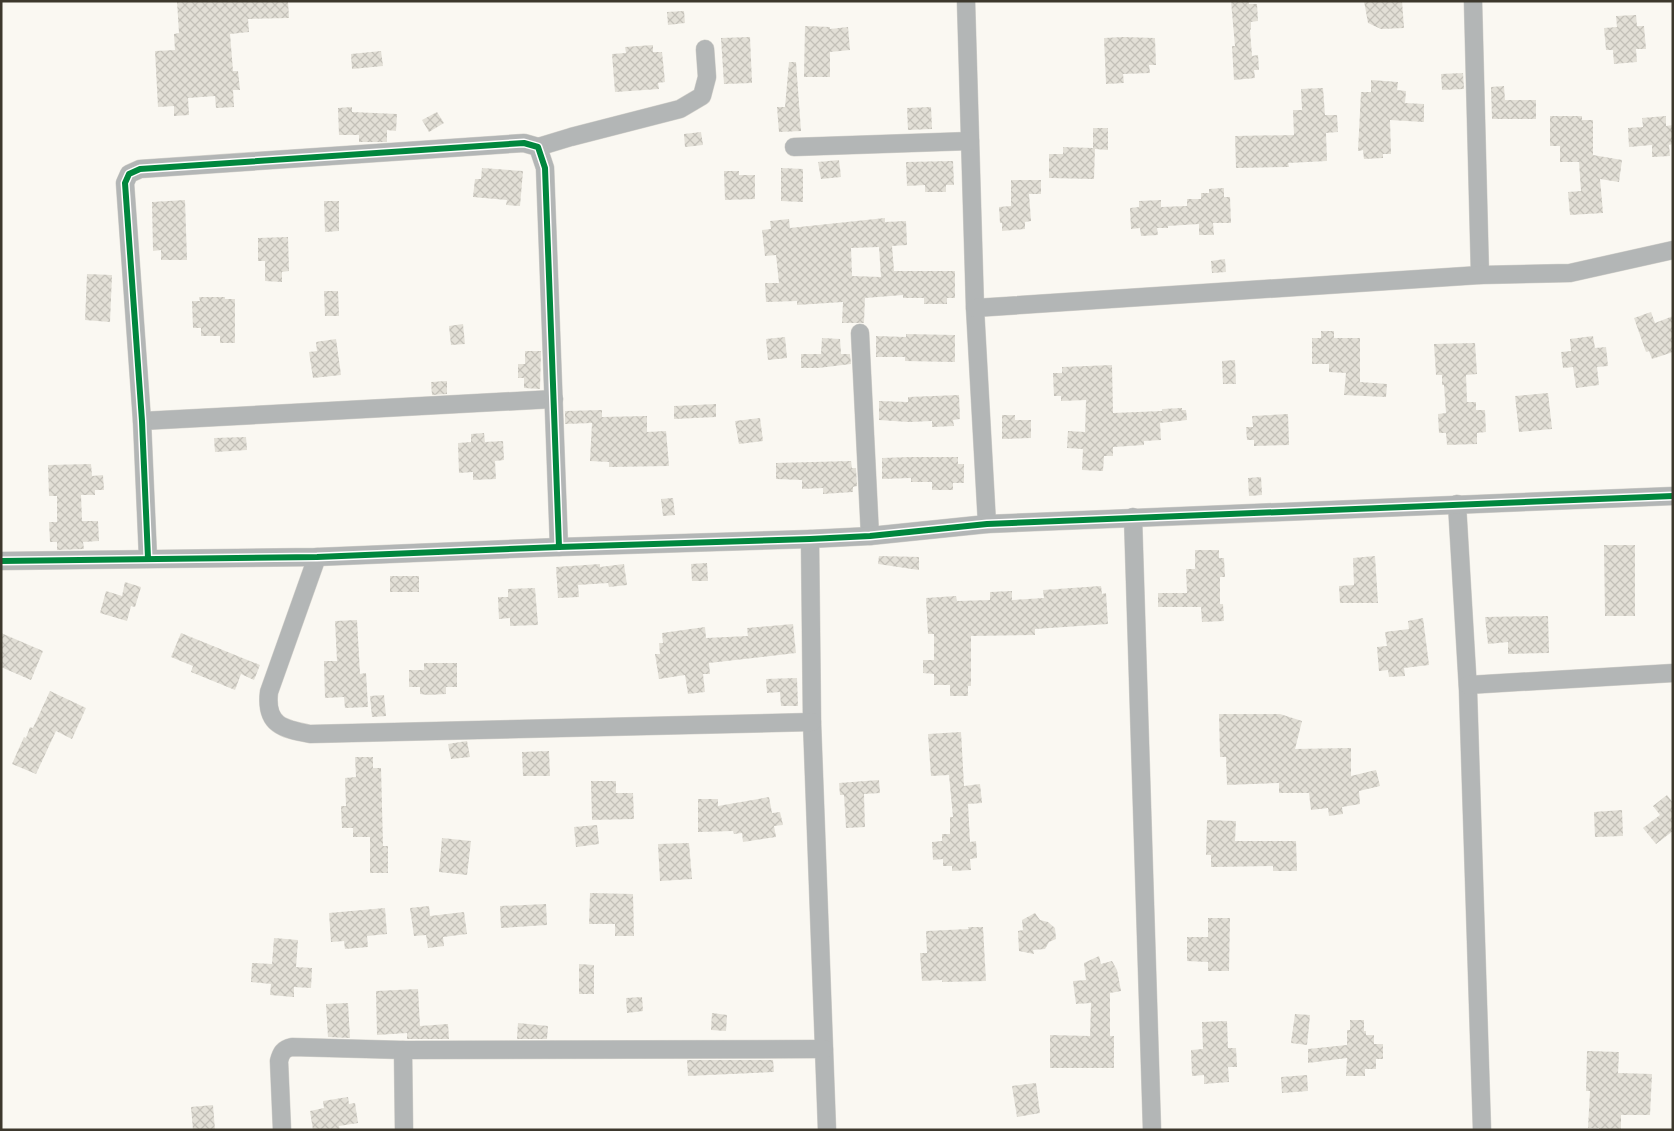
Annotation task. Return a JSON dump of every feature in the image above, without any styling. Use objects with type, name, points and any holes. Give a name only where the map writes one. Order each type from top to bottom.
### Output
[{"type":"street","points":[[966,1],[975,308],[987,524]]},
{"type":"street","points":[[1474,1],[1480,275]]},
{"type":"street","points":[[148,558],[142,421],[125,182],[129,174],[140,169],[524,143],[538,147],[680,109],[702,96],[707,77],[705,49]]},
{"type":"street","points":[[794,147],[970,141]]},
{"type":"street","points":[[538,147],[546,168],[559,547]]},
{"type":"street","points":[[975,308],[1480,275],[1570,273],[1673,250]]},
{"type":"street","points":[[860,334],[870,536]]},
{"type":"street","points":[[142,421],[554,399]]},
{"type":"street","points":[[1,561],[318,557],[810,539],[870,536],[987,524],[1673,496]]},
{"type":"street","points":[[1457,504],[1468,685],[1482,1130]]},
{"type":"street","points":[[1133,517],[1152,1130]]},
{"type":"street","points":[[810,539],[812,722],[827,1130]]},
{"type":"street","points":[[318,557],[269,692],[267,704],[270,715],[282,728],[310,734],[812,722]]},
{"type":"street","points":[[1468,685],[1673,673]]},
{"type":"street","points":[[282,1130],[279,1061],[281,1053],[286,1048],[292,1047],[403,1050],[824,1049]]},
{"type":"street","points":[[403,1050],[404,1130]]},
{"type":"building","points":[[177,1],[288,1],[289,18],[248,19],[249,32],[230,34],[233,71],[238,71],[240,90],[233,90],[234,107],[216,108],[215,96],[188,98],[189,115],[174,116],[174,106],[158,107],[155,51],[175,50],[174,34],[179,33]]},
{"type":"building","points":[[1231,1],[1249,1],[1249,4],[1257,4],[1258,21],[1251,22],[1250,30],[1252,56],[1258,55],[1259,70],[1254,70],[1255,78],[1234,80],[1232,46],[1235,46]]},
{"type":"building","points":[[1364,1],[1402,1],[1404,28],[1381,29],[1368,23]]},
{"type":"building","points":[[684,11],[685,23],[668,25],[667,12]]},
{"type":"building","points":[[1636,15],[1637,26],[1644,26],[1646,49],[1636,49],[1637,62],[1614,64],[1613,50],[1606,50],[1604,28],[1617,27],[1616,16]]},
{"type":"building","points":[[805,26],[830,27],[830,29],[848,27],[850,50],[830,52],[830,77],[804,77]]},
{"type":"building","points":[[750,37],[752,83],[724,84],[721,38]]},
{"type":"building","points":[[1104,38],[1155,38],[1156,65],[1149,65],[1150,73],[1123,74],[1124,83],[1106,84]]},
{"type":"building","points":[[653,45],[653,52],[662,52],[665,82],[658,83],[659,89],[615,92],[612,54],[626,53],[625,47]]},
{"type":"building","points":[[381,51],[383,66],[352,69],[351,54]]},
{"type":"building","points":[[789,62],[796,62],[801,131],[779,132],[777,107],[785,107]]},
{"type":"building","points":[[1463,73],[1464,89],[1442,90],[1441,74]]},
{"type":"building","points":[[1371,80],[1398,82],[1397,90],[1406,91],[1405,103],[1424,104],[1424,122],[1390,120],[1391,154],[1383,154],[1383,158],[1364,159],[1363,150],[1358,151],[1361,92],[1371,92]]},
{"type":"building","points":[[1504,86],[1505,100],[1536,100],[1536,119],[1492,119],[1491,87]]},
{"type":"building","points":[[1323,88],[1325,115],[1337,115],[1338,132],[1326,133],[1327,161],[1288,163],[1289,167],[1236,168],[1235,136],[1294,135],[1293,110],[1302,110],[1301,89]]},
{"type":"building","points":[[352,107],[352,112],[397,114],[396,131],[387,130],[387,142],[359,142],[359,135],[339,135],[338,108]]},
{"type":"building","points":[[931,107],[932,129],[908,130],[907,108]]},
{"type":"building","points":[[437,112],[444,123],[429,132],[422,120]]},
{"type":"building","points":[[1550,116],[1582,116],[1582,120],[1593,120],[1593,155],[1622,160],[1619,182],[1600,179],[1603,213],[1570,215],[1568,192],[1581,191],[1579,162],[1560,162],[1560,146],[1550,146]]},
{"type":"building","points":[[1666,116],[1666,126],[1673,125],[1673,144],[1669,145],[1670,156],[1652,157],[1652,145],[1629,147],[1628,128],[1643,127],[1642,118]]},
{"type":"building","points":[[1093,128],[1108,128],[1108,150],[1095,149],[1094,179],[1049,178],[1049,154],[1063,154],[1063,147],[1093,148]]},
{"type":"building","points":[[701,132],[703,145],[685,147],[684,134]]},
{"type":"building","points":[[839,160],[841,177],[821,179],[818,162]]},
{"type":"building","points":[[953,161],[954,185],[946,185],[946,192],[925,192],[925,185],[907,186],[906,162]]},
{"type":"building","points":[[482,168],[523,171],[520,206],[506,205],[507,200],[473,197],[475,179],[481,179]]},
{"type":"building","points":[[781,168],[803,169],[803,202],[781,201]]},
{"type":"building","points":[[724,171],[739,171],[739,175],[755,175],[755,199],[725,200]]},
{"type":"building","points":[[1011,180],[1041,180],[1041,194],[1029,194],[1031,221],[1025,222],[1025,229],[1002,231],[999,207],[1011,206]]},
{"type":"building","points":[[1224,188],[1224,197],[1230,197],[1231,223],[1213,223],[1214,235],[1199,235],[1199,224],[1157,228],[1158,235],[1141,236],[1140,228],[1131,229],[1130,208],[1139,207],[1139,201],[1161,200],[1161,207],[1187,206],[1187,199],[1201,199],[1201,193],[1209,193],[1209,189]]},
{"type":"building","points":[[185,200],[187,260],[161,260],[161,250],[153,251],[152,202]]},
{"type":"building","points":[[324,201],[339,201],[339,231],[325,232]]},
{"type":"building","points":[[885,218],[885,222],[906,221],[907,245],[892,246],[894,271],[955,271],[955,298],[947,298],[947,304],[924,304],[924,298],[903,298],[903,295],[865,298],[864,323],[842,323],[843,302],[797,305],[797,301],[766,302],[765,283],[779,283],[776,255],[765,256],[762,230],[771,229],[770,221],[789,219],[790,228]],"holes":[[[879,247],[881,277],[852,276],[851,248]]]},
{"type":"building","points":[[288,237],[289,271],[282,272],[282,282],[265,281],[265,261],[258,261],[258,238]]},
{"type":"building","points":[[1225,259],[1226,272],[1212,273],[1211,261]]},
{"type":"building","points":[[87,274],[112,275],[110,322],[85,320]]},
{"type":"building","points":[[324,291],[338,291],[339,316],[325,316]]},
{"type":"building","points":[[199,297],[235,299],[235,343],[220,343],[220,336],[201,336],[201,328],[193,328],[192,301],[200,301]]},
{"type":"building","points":[[1651,312],[1655,323],[1673,316],[1673,352],[1652,359],[1649,351],[1646,352],[1634,318]]},
{"type":"building","points":[[463,324],[465,344],[451,345],[449,326]]},
{"type":"building","points":[[1321,331],[1334,331],[1334,338],[1360,338],[1360,382],[1387,384],[1386,397],[1344,395],[1346,373],[1329,372],[1329,364],[1312,364],[1312,338],[1321,338]]},
{"type":"building","points":[[906,334],[955,335],[955,362],[905,361],[905,357],[876,357],[876,336],[906,337]]},
{"type":"building","points":[[1593,336],[1595,348],[1606,347],[1608,366],[1597,367],[1599,385],[1576,388],[1573,367],[1563,368],[1561,352],[1571,351],[1570,339]]},
{"type":"building","points":[[785,337],[787,358],[768,360],[766,339]]},
{"type":"building","points":[[822,338],[840,339],[841,354],[850,354],[851,364],[801,368],[801,354],[821,354]]},
{"type":"building","points":[[336,339],[341,375],[313,378],[309,352],[317,351],[316,342]]},
{"type":"building","points":[[1475,343],[1477,374],[1466,375],[1467,402],[1476,402],[1476,410],[1485,410],[1486,432],[1477,433],[1477,444],[1447,445],[1446,433],[1439,433],[1438,414],[1446,413],[1442,375],[1436,375],[1434,344]]},
{"type":"building","points":[[525,351],[541,351],[540,389],[524,388],[524,378],[518,378],[518,364],[525,364]]},
{"type":"building","points":[[1235,360],[1236,384],[1223,384],[1222,361]]},
{"type":"building","points":[[1112,365],[1113,413],[1162,411],[1162,409],[1182,408],[1182,410],[1186,410],[1187,420],[1160,423],[1161,440],[1144,441],[1144,445],[1113,447],[1113,456],[1104,456],[1103,471],[1082,470],[1083,449],[1067,448],[1068,431],[1085,432],[1086,400],[1061,401],[1061,396],[1054,396],[1053,373],[1062,373],[1062,367]]},
{"type":"building","points":[[447,381],[447,394],[432,395],[431,382]]},
{"type":"building","points":[[1548,393],[1552,429],[1519,432],[1515,396]]},
{"type":"building","points":[[959,395],[960,419],[953,420],[954,426],[932,427],[932,421],[879,420],[879,401],[908,402],[908,397]]},
{"type":"building","points":[[716,404],[716,417],[674,419],[674,406]]},
{"type":"building","points":[[602,410],[602,417],[647,416],[647,432],[666,431],[669,466],[609,467],[609,462],[590,461],[592,423],[565,424],[565,411]]},
{"type":"building","points":[[1288,414],[1289,445],[1254,446],[1254,440],[1247,440],[1246,427],[1253,427],[1252,416]]},
{"type":"building","points":[[1002,415],[1015,415],[1015,420],[1031,420],[1031,438],[1002,439]]},
{"type":"building","points":[[760,418],[763,441],[739,444],[735,421]]},
{"type":"building","points":[[484,433],[485,442],[503,441],[504,460],[495,461],[496,479],[473,480],[473,472],[459,473],[458,443],[471,442],[471,434]]},
{"type":"building","points":[[246,437],[247,450],[215,452],[214,438]]},
{"type":"building","points":[[958,457],[958,464],[964,464],[964,483],[953,483],[953,490],[932,490],[932,482],[911,482],[911,478],[882,479],[882,458]]},
{"type":"building","points":[[851,461],[852,468],[856,468],[857,486],[853,487],[853,492],[823,494],[823,488],[802,489],[802,480],[776,479],[776,463]]},
{"type":"building","points":[[91,464],[92,476],[103,475],[104,490],[95,490],[95,495],[81,495],[82,521],[98,521],[99,541],[83,542],[84,549],[57,550],[57,542],[50,542],[49,522],[57,522],[57,496],[49,496],[48,465]]},
{"type":"building","points":[[1261,477],[1262,495],[1249,496],[1248,478]]},
{"type":"building","points":[[673,498],[675,515],[663,516],[661,499]]},
{"type":"building","points":[[1604,545],[1635,545],[1635,616],[1605,616]]},
{"type":"building","points":[[1195,550],[1219,550],[1219,558],[1224,558],[1225,577],[1220,577],[1220,604],[1223,604],[1224,621],[1202,622],[1201,607],[1158,607],[1158,593],[1187,593],[1186,569],[1195,569]]},
{"type":"building","points":[[879,556],[919,557],[919,570],[878,564]]},
{"type":"building","points":[[1375,556],[1378,603],[1340,603],[1339,586],[1354,585],[1353,558]]},
{"type":"building","points":[[707,563],[708,581],[692,581],[691,564]]},
{"type":"building","points":[[600,564],[600,567],[624,564],[627,585],[609,587],[608,583],[578,585],[579,597],[558,598],[556,567]]},
{"type":"building","points":[[390,576],[419,576],[419,592],[390,592]]},
{"type":"building","points":[[125,582],[141,587],[135,607],[131,606],[127,621],[100,613],[106,591],[122,596]]},
{"type":"building","points":[[1101,586],[1102,594],[1106,593],[1108,624],[1035,629],[1035,635],[971,636],[971,686],[968,686],[968,696],[950,696],[950,685],[934,685],[934,674],[923,673],[923,660],[934,660],[934,634],[928,634],[926,598],[956,596],[957,601],[990,600],[990,592],[1012,591],[1012,600],[1044,598],[1043,590]]},
{"type":"building","points":[[535,588],[538,625],[510,626],[510,618],[499,619],[498,597],[508,597],[508,589]]},
{"type":"building","points":[[1548,616],[1549,653],[1508,654],[1508,642],[1488,644],[1485,617]]},
{"type":"building","points":[[1423,618],[1429,665],[1404,668],[1405,676],[1389,677],[1388,670],[1379,671],[1377,647],[1387,646],[1385,632],[1409,629],[1408,621]]},
{"type":"building","points":[[357,620],[360,674],[366,673],[368,707],[345,708],[344,697],[325,698],[324,661],[337,661],[335,621]]},
{"type":"building","points":[[793,624],[796,653],[709,663],[710,674],[703,674],[705,692],[688,694],[685,675],[659,679],[655,654],[660,654],[659,643],[663,643],[662,633],[705,627],[706,638],[748,636],[747,628]]},
{"type":"building","points":[[1,633],[43,651],[31,680],[1,667]]},
{"type":"building","points":[[181,633],[260,665],[254,680],[241,674],[235,690],[191,672],[193,666],[171,657]]},
{"type":"building","points":[[424,663],[457,663],[457,687],[446,687],[446,694],[428,695],[420,694],[420,687],[409,687],[409,670],[424,670]]},
{"type":"building","points":[[797,678],[798,706],[781,706],[780,692],[767,693],[766,679]]},
{"type":"building","points":[[50,691],[86,708],[72,739],[56,731],[36,774],[12,764],[24,737],[26,738],[30,727],[33,728]]},
{"type":"building","points":[[384,695],[386,716],[372,717],[370,696]]},
{"type":"building","points":[[1219,714],[1280,714],[1302,721],[1295,749],[1351,748],[1351,776],[1376,770],[1380,786],[1359,791],[1360,804],[1342,807],[1343,814],[1329,816],[1328,808],[1311,810],[1309,793],[1279,793],[1279,783],[1227,785],[1226,757],[1220,757]]},
{"type":"building","points":[[961,732],[964,786],[980,784],[982,803],[968,804],[970,842],[976,841],[977,858],[970,859],[971,870],[952,871],[952,866],[943,866],[943,859],[933,860],[932,842],[942,841],[942,834],[950,834],[950,817],[953,817],[949,775],[931,776],[928,734]]},
{"type":"building","points":[[467,741],[470,757],[451,759],[448,744]]},
{"type":"building","points":[[549,751],[550,776],[523,776],[522,752]]},
{"type":"building","points":[[355,757],[373,757],[373,768],[381,768],[383,846],[388,846],[388,873],[370,873],[370,837],[353,837],[353,828],[342,828],[341,806],[346,806],[345,778],[356,777]]},
{"type":"building","points":[[879,780],[880,793],[864,794],[865,827],[846,828],[844,795],[840,795],[839,783]]},
{"type":"building","points":[[591,781],[616,781],[616,793],[633,793],[634,819],[592,820]]},
{"type":"building","points":[[1667,795],[1673,803],[1673,831],[1656,844],[1643,828],[1660,815],[1653,806]]},
{"type":"building","points":[[769,797],[772,813],[780,812],[783,825],[774,826],[776,837],[743,842],[742,833],[734,834],[733,831],[698,832],[698,799],[718,799],[718,806]]},
{"type":"building","points":[[1622,810],[1623,836],[1595,837],[1594,812]]},
{"type":"building","points":[[1207,820],[1236,821],[1235,841],[1296,841],[1297,871],[1273,871],[1273,866],[1211,867],[1211,855],[1206,855]]},
{"type":"building","points":[[597,825],[599,844],[576,847],[574,827]]},
{"type":"building","points":[[442,838],[471,841],[467,875],[439,872]]},
{"type":"building","points":[[689,843],[692,879],[660,881],[658,844]]},
{"type":"building","points":[[590,893],[633,894],[634,936],[615,936],[615,924],[589,924]]},
{"type":"building","points":[[546,904],[547,925],[501,928],[500,906]]},
{"type":"building","points":[[429,906],[430,916],[464,912],[467,934],[443,937],[444,946],[428,948],[426,935],[414,936],[410,908]]},
{"type":"building","points":[[385,908],[387,934],[367,936],[368,947],[345,949],[344,941],[331,942],[329,913]]},
{"type":"building","points":[[1035,913],[1040,920],[1048,922],[1055,928],[1056,939],[1049,942],[1045,949],[1033,950],[1034,954],[1019,951],[1018,931],[1023,930],[1022,920]]},
{"type":"building","points":[[1208,918],[1230,918],[1229,971],[1208,971],[1208,962],[1187,961],[1187,937],[1208,937]]},
{"type":"building","points":[[968,927],[983,927],[986,981],[922,981],[920,953],[927,953],[926,931],[969,929]]},
{"type":"building","points":[[274,938],[298,940],[296,967],[312,968],[311,988],[294,987],[294,997],[270,995],[271,984],[251,982],[252,963],[272,964]]},
{"type":"building","points":[[1099,956],[1101,964],[1112,961],[1117,970],[1121,991],[1110,993],[1110,1036],[1114,1036],[1114,1068],[1050,1068],[1050,1035],[1090,1036],[1091,1003],[1076,1004],[1073,981],[1086,980],[1084,963]]},
{"type":"building","points":[[579,964],[594,965],[594,994],[579,994]]},
{"type":"building","points":[[418,989],[420,1026],[448,1024],[449,1039],[407,1039],[407,1033],[377,1035],[376,991]]},
{"type":"building","points":[[642,997],[643,1011],[627,1013],[626,998]]},
{"type":"building","points":[[348,1003],[350,1038],[328,1037],[326,1004]]},
{"type":"building","points":[[712,1013],[727,1015],[726,1031],[711,1030]]},
{"type":"building","points":[[1295,1014],[1310,1015],[1307,1045],[1291,1043]]},
{"type":"building","points":[[1350,1020],[1364,1020],[1366,1035],[1374,1035],[1374,1044],[1383,1044],[1383,1059],[1376,1059],[1376,1069],[1365,1069],[1365,1076],[1346,1076],[1347,1058],[1308,1063],[1308,1049],[1347,1045],[1347,1030],[1350,1030]]},
{"type":"building","points":[[1227,1021],[1228,1048],[1236,1048],[1237,1067],[1228,1067],[1229,1082],[1204,1084],[1204,1075],[1192,1076],[1191,1050],[1203,1049],[1202,1022]]},
{"type":"building","points":[[518,1023],[548,1026],[547,1039],[517,1039]]},
{"type":"building","points":[[1587,1051],[1619,1052],[1618,1073],[1652,1074],[1650,1115],[1621,1115],[1621,1130],[1588,1128],[1590,1091],[1586,1091]]},
{"type":"building","points":[[687,1060],[773,1060],[774,1072],[688,1076]]},
{"type":"building","points":[[1307,1075],[1308,1091],[1282,1093],[1281,1077]]},
{"type":"building","points":[[1036,1083],[1040,1113],[1017,1117],[1012,1086]]},
{"type":"building","points":[[348,1097],[349,1104],[355,1103],[358,1123],[339,1126],[340,1130],[313,1130],[310,1111],[324,1108],[323,1101]]},
{"type":"building","points":[[213,1105],[215,1130],[193,1130],[191,1107]]},
{"type":"cycle path","points":[[148,558],[142,421],[125,183],[129,174],[140,169],[524,143],[538,147],[545,168],[559,547]]},
{"type":"cycle path","points":[[1,561],[317,557],[810,539],[870,536],[987,524],[1673,496]]}]
